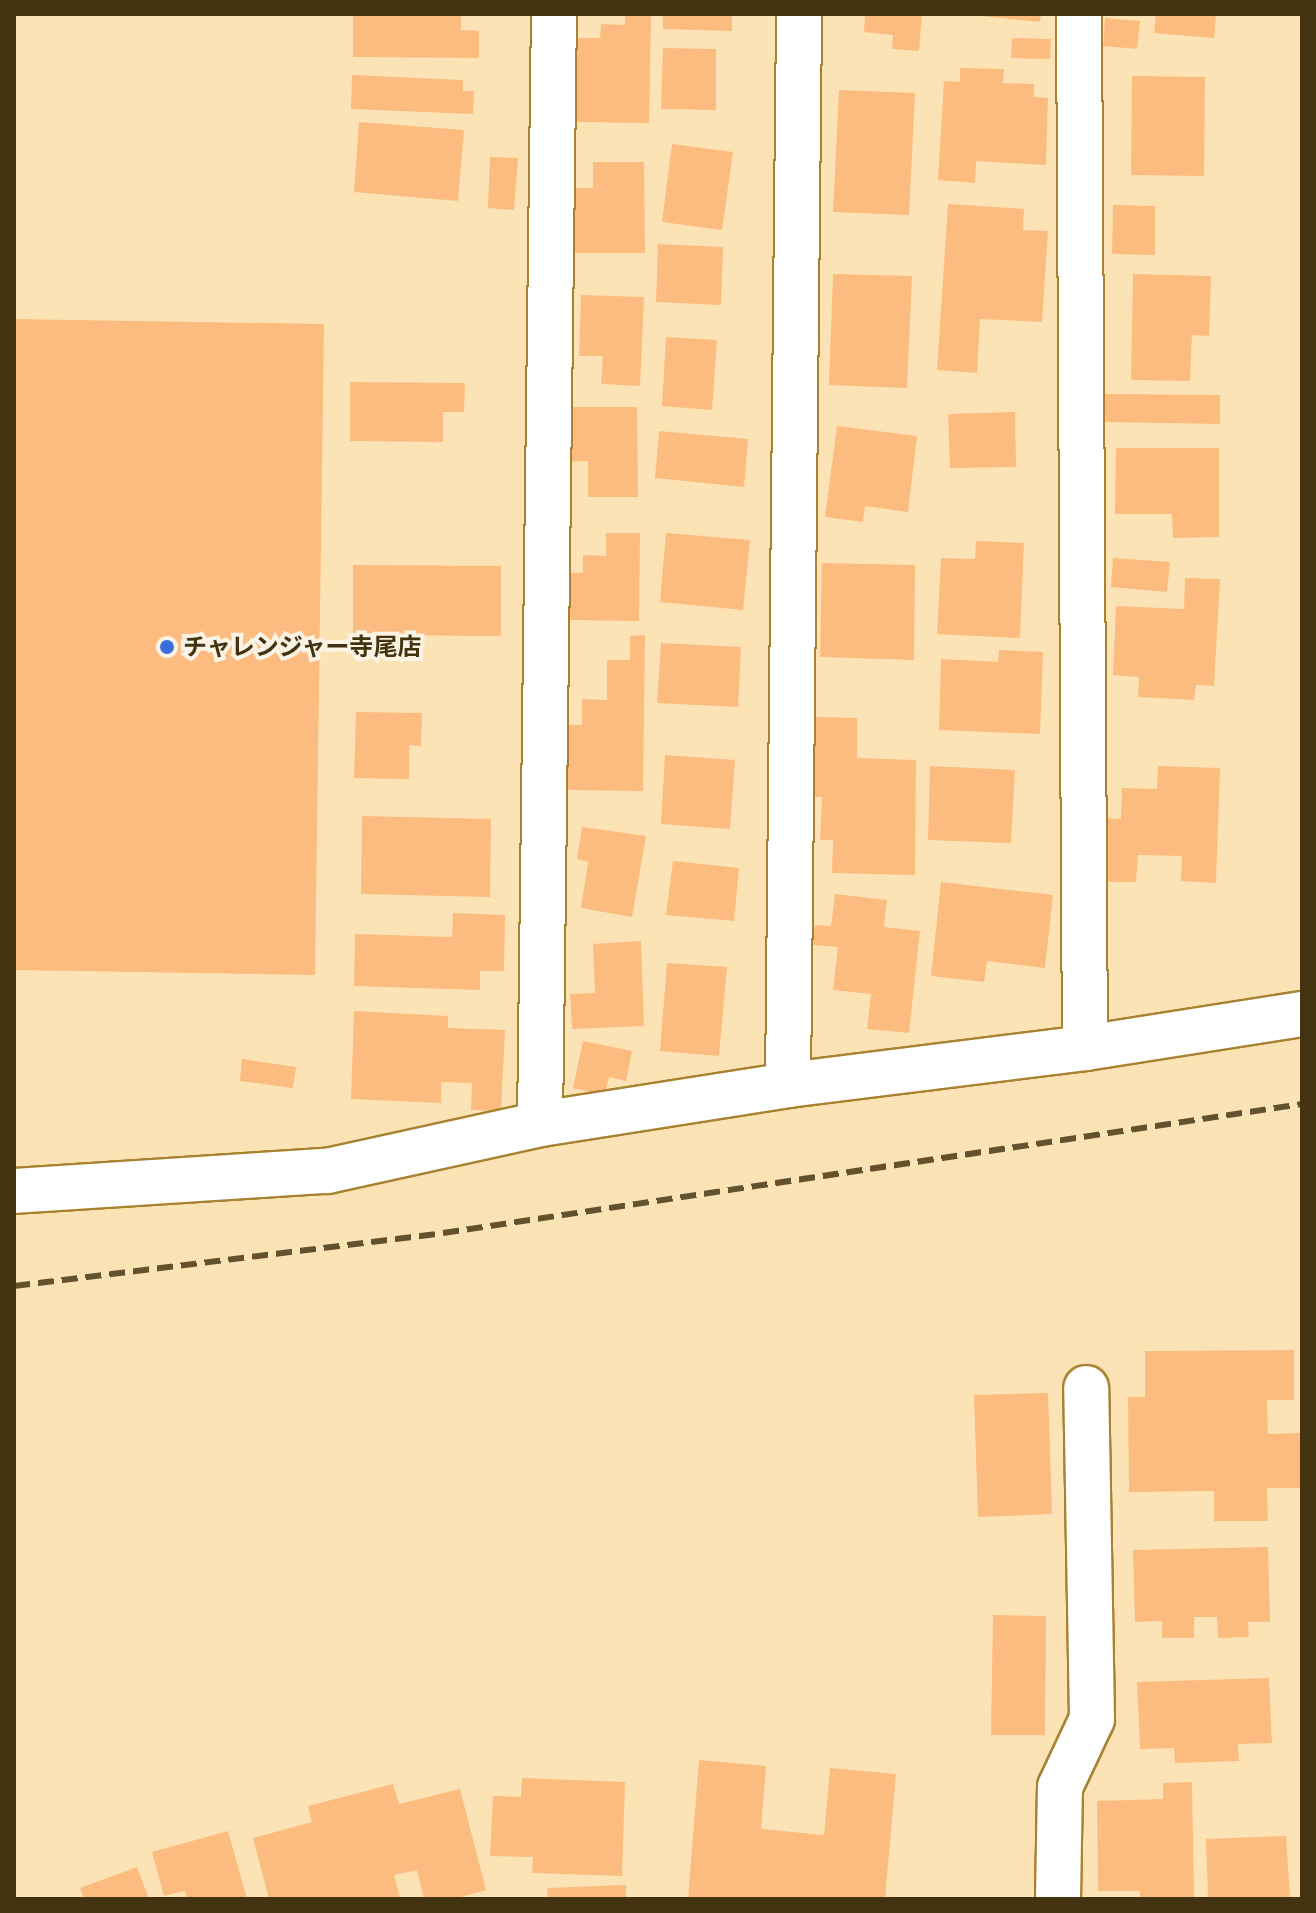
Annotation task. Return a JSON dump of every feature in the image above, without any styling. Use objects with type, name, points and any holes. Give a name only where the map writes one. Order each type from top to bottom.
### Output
[{"type":"street","points":[[540,1124],[554,14]]},
{"type":"street","points":[[788,1085],[799,14]]},
{"type":"street","points":[[1079,14],[1085,1048]]},
{"type":"street","points":[[14,1191],[327,1171],[540,1124],[788,1085],[1085,1048],[1302,1014]]},
{"type":"street","points":[[1058,1899],[1060,1787],[1092,1719],[1086,1388]]},
{"type":"building","points":[[353,14],[461,14],[461,30],[479,31],[479,58],[353,57]]},
{"type":"building","points":[[625,14],[651,14],[649,123],[575,122],[577,38],[600,38],[601,24],[625,25]]},
{"type":"building","points":[[663,14],[732,14],[732,31],[663,29]]},
{"type":"building","points":[[865,14],[922,14],[919,51],[892,49],[893,35],[864,32]]},
{"type":"building","points":[[961,14],[1041,14],[1040,22]]},
{"type":"building","points":[[1156,14],[1216,14],[1214,38],[1154,33]]},
{"type":"building","points":[[1105,18],[1140,21],[1137,49],[1103,46]]},
{"type":"building","points":[[1012,38],[1051,39],[1050,59],[1011,58]]},
{"type":"building","points":[[663,48],[716,49],[716,110],[661,109]]},
{"type":"building","points":[[960,68],[1004,69],[1003,83],[1034,84],[1034,97],[1048,98],[1046,165],[976,161],[975,183],[938,180],[944,81],[960,82]]},
{"type":"building","points":[[352,75],[463,80],[463,91],[474,91],[473,114],[351,109]]},
{"type":"building","points":[[1132,76],[1205,77],[1204,176],[1131,175]]},
{"type":"building","points":[[839,90],[915,93],[909,215],[833,212]]},
{"type":"building","points":[[359,122],[464,130],[458,201],[354,192]]},
{"type":"building","points":[[672,144],[733,152],[722,230],[662,222]]},
{"type":"building","points":[[490,157],[518,158],[514,210],[488,208]]},
{"type":"building","points":[[593,162],[644,162],[645,253],[573,253],[572,188],[593,188]]},
{"type":"building","points":[[948,204],[1024,209],[1023,230],[1048,231],[1042,322],[980,319],[977,373],[937,370]]},
{"type":"building","points":[[1113,205],[1155,206],[1155,255],[1112,254]]},
{"type":"building","points":[[658,244],[723,247],[721,305],[656,302]]},
{"type":"building","points":[[833,274],[912,276],[907,388],[829,385]]},
{"type":"building","points":[[1133,274],[1211,276],[1209,336],[1192,335],[1190,381],[1131,380]]},
{"type":"building","points":[[581,295],[644,297],[640,386],[601,384],[603,356],[579,356]]},
{"type":"building","name":"チャレンジャー寺尾店","points":[[14,319],[324,324],[315,975],[14,970]]},
{"type":"building","points":[[666,337],[717,340],[712,410],[662,406]]},
{"type":"building","points":[[350,382],[465,383],[464,412],[443,412],[443,442],[350,441]]},
{"type":"building","points":[[1105,394],[1220,395],[1220,424],[1105,422]]},
{"type":"building","points":[[569,407],[637,407],[638,497],[588,497],[588,461],[569,462]]},
{"type":"building","points":[[1015,412],[1016,467],[950,468],[948,414]]},
{"type":"building","points":[[837,426],[917,436],[908,512],[865,506],[863,522],[825,517]]},
{"type":"building","points":[[659,431],[748,439],[744,487],[655,478]]},
{"type":"building","points":[[1116,448],[1219,448],[1219,537],[1173,538],[1172,514],[1115,514]]},
{"type":"building","points":[[606,533],[640,533],[639,621],[567,620],[568,573],[583,573],[583,555],[606,556]]},
{"type":"building","points":[[666,533],[750,540],[743,610],[660,602]]},
{"type":"building","points":[[976,541],[1024,543],[1020,638],[937,634],[941,558],[975,559]]},
{"type":"building","points":[[1113,558],[1170,562],[1167,592],[1111,587]]},
{"type":"building","points":[[822,563],[915,565],[914,660],[820,657]]},
{"type":"building","points":[[353,565],[501,566],[501,636],[353,635]]},
{"type":"building","points":[[1185,578],[1220,579],[1214,686],[1196,685],[1194,700],[1138,697],[1139,677],[1113,675],[1116,606],[1184,609]]},
{"type":"building","points":[[645,635],[643,791],[568,790],[568,725],[582,725],[582,699],[607,700],[607,660],[630,660],[630,636]]},
{"type":"building","points":[[661,643],[741,647],[738,707],[657,703]]},
{"type":"building","points":[[999,650],[1043,652],[1040,734],[939,730],[941,659],[998,662]]},
{"type":"building","points":[[356,712],[422,713],[421,746],[409,745],[409,779],[354,778]]},
{"type":"building","points":[[815,717],[857,718],[857,758],[916,760],[915,875],[832,873],[833,840],[820,840],[822,797],[814,797]]},
{"type":"building","points":[[665,755],[735,760],[730,829],[661,824]]},
{"type":"building","points":[[930,766],[1015,770],[1011,843],[928,840]]},
{"type":"building","points":[[1158,766],[1220,768],[1216,883],[1181,881],[1182,856],[1138,855],[1136,882],[1104,882],[1106,818],[1121,819],[1122,788],[1157,789]]},
{"type":"building","points":[[362,816],[491,819],[490,897],[361,894]]},
{"type":"building","points":[[582,827],[646,836],[632,917],[581,908],[588,862],[577,859]]},
{"type":"building","points":[[673,861],[739,868],[734,921],[666,915]]},
{"type":"building","points":[[941,882],[1053,895],[1045,968],[987,961],[984,982],[931,976]]},
{"type":"building","points":[[835,894],[887,900],[884,927],[920,931],[909,1033],[867,1029],[871,994],[833,990],[838,947],[813,945],[815,925],[831,926]]},
{"type":"building","points":[[453,913],[505,915],[504,971],[480,971],[480,990],[354,986],[355,934],[452,937]]},
{"type":"building","points":[[641,941],[644,1026],[572,1029],[570,994],[595,993],[593,944]]},
{"type":"building","points":[[667,963],[727,967],[719,1056],[660,1051]]},
{"type":"building","points":[[354,1011],[448,1016],[448,1028],[505,1030],[501,1111],[471,1110],[472,1083],[441,1082],[441,1103],[351,1099]]},
{"type":"building","points":[[583,1041],[632,1051],[626,1081],[609,1077],[605,1095],[573,1088]]},
{"type":"building","points":[[242,1059],[296,1067],[293,1088],[240,1081]]},
{"type":"building","points":[[1294,1350],[1294,1400],[1267,1400],[1268,1434],[1300,1433],[1300,1488],[1267,1488],[1268,1521],[1214,1521],[1214,1491],[1129,1492],[1128,1397],[1145,1397],[1145,1351]]},
{"type":"building","points":[[1048,1393],[1052,1514],[978,1517],[974,1395]]},
{"type":"building","points":[[1268,1547],[1270,1622],[1248,1622],[1249,1637],[1218,1638],[1217,1617],[1194,1617],[1194,1638],[1162,1638],[1162,1621],[1135,1622],[1133,1550]]},
{"type":"building","points":[[993,1615],[1046,1616],[1045,1735],[991,1735]]},
{"type":"building","points":[[1269,1678],[1272,1743],[1238,1744],[1239,1761],[1175,1763],[1174,1748],[1140,1749],[1137,1682]]},
{"type":"building","points":[[699,1760],[766,1766],[761,1829],[824,1835],[830,1768],[896,1774],[885,1899],[688,1899]]},
{"type":"building","points":[[522,1778],[625,1782],[622,1876],[532,1873],[533,1857],[490,1856],[493,1796],[521,1797]]},
{"type":"building","points":[[1192,1782],[1194,1899],[1140,1899],[1140,1891],[1098,1891],[1097,1801],[1163,1799],[1163,1783]]},
{"type":"building","points":[[393,1784],[399,1804],[460,1789],[486,1890],[454,1899],[424,1899],[417,1870],[394,1875],[400,1897],[391,1899],[269,1899],[253,1838],[312,1822],[308,1806]]},
{"type":"building","points":[[228,1831],[247,1899],[187,1899],[185,1891],[164,1896],[152,1852]]},
{"type":"building","points":[[1286,1836],[1290,1899],[1208,1899],[1206,1839]]},
{"type":"building","points":[[137,1867],[149,1899],[84,1899],[80,1888]]},
{"type":"building","points":[[626,1885],[626,1899],[548,1899],[547,1888]]},
{"type":"railway","points":[[14,1286],[443,1233],[1302,1104]]},
{"type":"place","name":"チャレンジャー寺尾店","points":[[167,647]]}]
